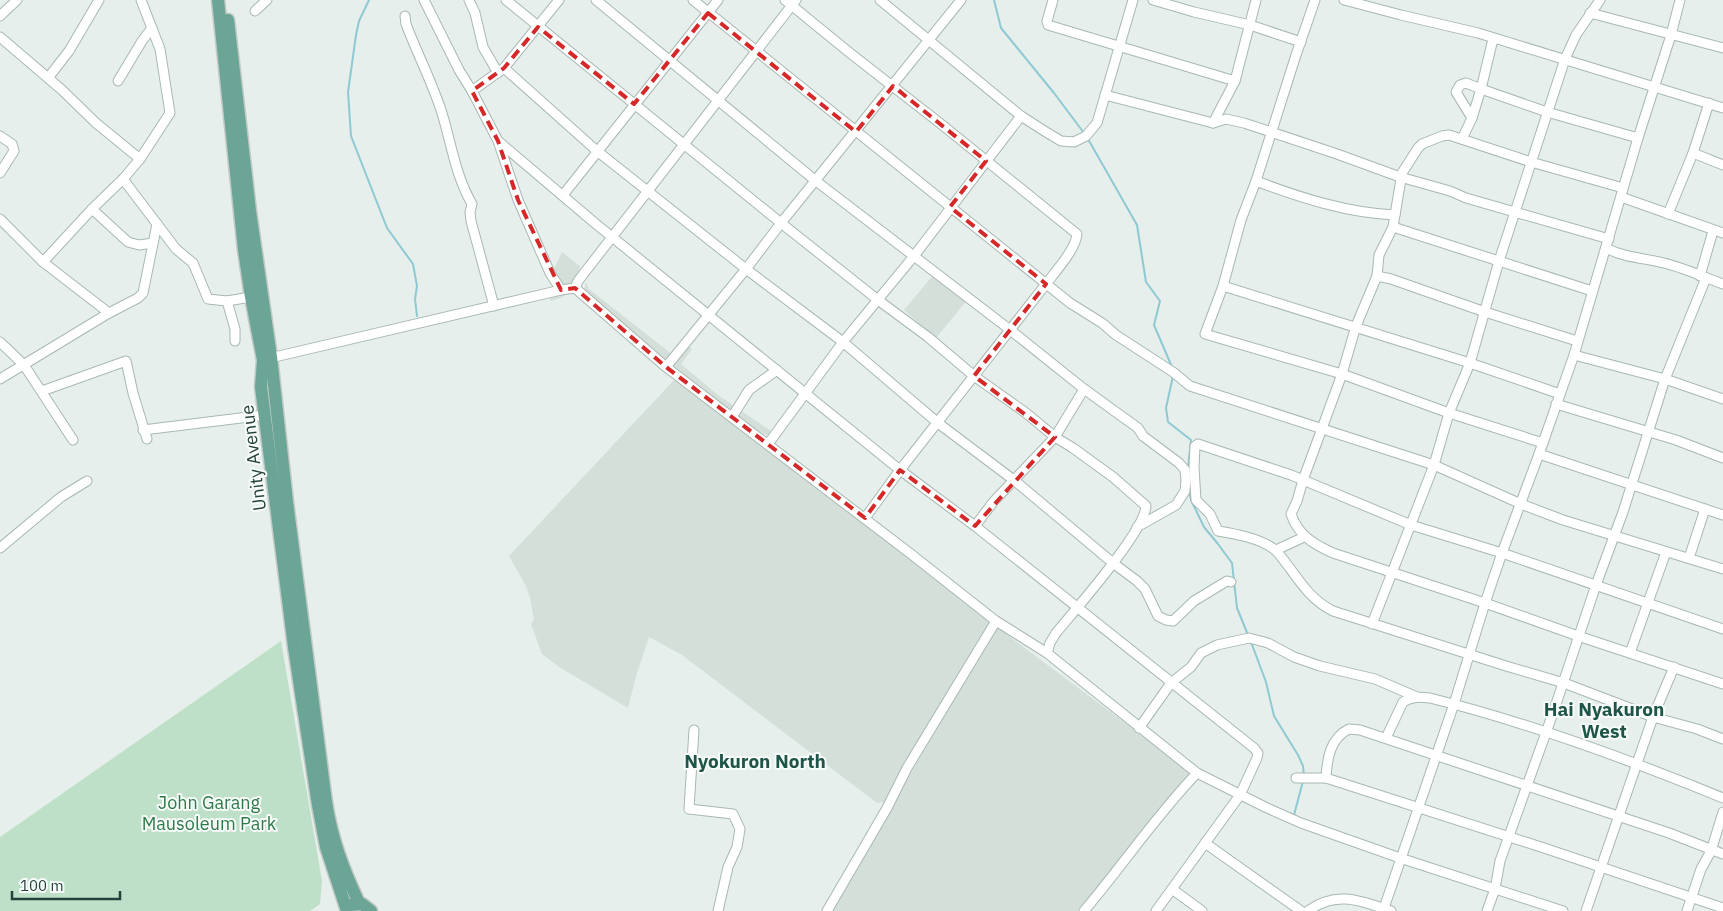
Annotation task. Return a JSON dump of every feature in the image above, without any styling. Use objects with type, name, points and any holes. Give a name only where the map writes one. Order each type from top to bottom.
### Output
[{"type":"main road","name":"Unity Avenue","points":[[218,0],[250,212],[267,358],[330,825],[337,853],[359,903]]},
{"type":"main road","name":"Unity Avenue","points":[[226,0],[231,89],[251,298],[267,358],[261,387],[294,648],[326,847],[344,910]]},
{"type":"main road","points":[[344,910],[354,903],[359,903],[365,905],[371,911]]},
{"type":"street","points":[[0,16],[17,0]]},
{"type":"street","points":[[48,78],[69,51],[99,0]]},
{"type":"street","points":[[42,262],[92,209],[124,179],[140,159],[171,110],[160,49],[141,0]]},
{"type":"street","points":[[424,0],[459,70],[498,141],[518,200],[550,273],[560,290]]},
{"type":"street","points":[[469,0],[475,13],[483,47],[501,70],[597,151],[746,269],[843,342],[938,423],[1015,481],[1113,563],[1138,581],[1158,616],[1173,621],[1209,590],[1227,581],[1231,582]]},
{"type":"street","points":[[506,0],[683,145],[878,300],[928,337],[974,376],[1055,438],[1073,448],[1113,477],[1143,502],[1146,506],[1146,511],[1137,526],[1113,563],[1056,633],[1047,653]]},
{"type":"street","points":[[472,91],[501,70],[559,0]]},
{"type":"street","points":[[596,0],[816,181],[1084,389],[1138,428],[1143,436],[1179,462],[1185,470],[1186,480],[1185,491],[1176,505],[1137,526]]},
{"type":"street","points":[[692,0],[1070,303],[1102,323],[1145,355],[1174,372],[1190,386],[1434,465],[1521,504],[1563,520],[1723,569]]},
{"type":"street","points":[[563,196],[718,0]]},
{"type":"street","points":[[880,0],[1021,116],[1062,141],[1074,142],[1086,136],[1096,123],[1133,0]]},
{"type":"street","points":[[666,367],[961,0]]},
{"type":"street","points":[[1053,0],[1046,21],[1048,25],[1235,82]]},
{"type":"street","points":[[1153,0],[1250,25],[1301,42]]},
{"type":"street","points":[[1213,123],[1235,82],[1256,0]]},
{"type":"street","points":[[1315,0],[1256,181],[1241,220],[1223,286],[1205,334],[1342,374],[1449,413],[1543,443]]},
{"type":"street","points":[[1344,0],[1478,34],[1723,108]]},
{"type":"street","points":[[1372,624],[1434,465],[1449,413],[1470,363],[1499,261],[1516,214],[1565,59],[1576,34],[1600,0]]},
{"type":"street","points":[[1308,911],[1330,900],[1350,898],[1386,910],[1400,858],[1454,704],[1485,602],[1574,355],[1680,0]]},
{"type":"street","points":[[575,288],[578,281],[647,191],[756,52],[791,2],[850,53],[1077,234],[1077,238],[1066,257],[1046,284],[1009,329],[865,518]]},
{"type":"street","points":[[1590,12],[1723,48]]},
{"type":"street","points":[[405,16],[406,24],[442,112],[456,165],[466,194],[472,204],[470,212],[471,221],[494,306]]},
{"type":"street","points":[[118,81],[152,28]]},
{"type":"street","points":[[0,37],[96,123],[140,159]]},
{"type":"street","points":[[1462,138],[1472,118],[1493,39]]},
{"type":"street","points":[[1472,118],[1456,92],[1460,85],[1466,83],[1548,112],[1638,138]]},
{"type":"street","points":[[1105,95],[1213,123],[1226,119],[1272,132],[1400,177],[1450,191],[1466,198],[1608,244],[1612,252],[1670,264],[1703,275]]},
{"type":"street","points":[[1668,214],[1709,103]]},
{"type":"street","points":[[768,444],[843,342],[914,256],[1021,116]]},
{"type":"street","points":[[1723,233],[1668,214],[1622,193],[1462,138],[1448,135],[1422,144],[1400,177],[1393,227],[1379,255],[1377,276],[1356,326],[1342,374],[1291,514],[1304,537],[1315,545],[1333,553],[1485,602],[1578,636],[1723,684]]},
{"type":"street","points":[[0,136],[12,144],[14,151],[0,173]]},
{"type":"street","points":[[498,141],[612,237],[900,470],[975,526],[1254,748],[1258,758],[1240,795],[1156,911]]},
{"type":"street","points":[[1692,153],[1723,165]]},
{"type":"street","points":[[124,179],[176,249],[193,263],[208,299],[227,301],[251,298]]},
{"type":"street","points":[[1256,181],[1299,197],[1371,214],[1396,215]]},
{"type":"street","points":[[92,209],[128,242],[139,245],[153,243]]},
{"type":"street","points":[[0,219],[42,262],[109,313]]},
{"type":"street","points":[[0,380],[144,293],[157,224]]},
{"type":"street","points":[[1393,227],[1592,291]]},
{"type":"street","points":[[1487,911],[1495,889],[1500,860],[1564,683],[1578,636],[1632,485],[1665,379],[1703,275],[1713,231]]},
{"type":"street","points":[[1686,264],[1688,268],[1723,284]]},
{"type":"street","points":[[1377,276],[1392,279],[1485,312],[1577,341]]},
{"type":"street","points":[[1223,286],[1356,326],[1560,394]]},
{"type":"street","points":[[267,358],[575,288],[666,367],[865,518],[996,621],[1047,653],[1198,773],[1301,823],[1400,858],[1563,911]]},
{"type":"street","points":[[227,301],[235,329],[235,341]]},
{"type":"street","points":[[0,342],[24,365],[73,440]]},
{"type":"street","points":[[1574,355],[1665,379],[1723,399]]},
{"type":"street","points":[[42,391],[126,361],[145,435],[266,415]]},
{"type":"street","points":[[732,417],[749,390],[777,370]]},
{"type":"street","points":[[975,526],[994,501],[1055,438],[1084,389]]},
{"type":"street","points":[[1556,404],[1676,440],[1723,458]]},
{"type":"street","points":[[1723,629],[1502,553],[1411,525],[1303,480],[1198,444],[1195,446],[1196,500],[1210,514],[1218,531],[1267,544],[1276,550],[1311,596],[1322,605],[1333,611],[1468,655],[1564,683],[1653,717],[1697,729],[1723,739]]},
{"type":"street","points":[[1539,454],[1723,515]]},
{"type":"street","points":[[0,548],[61,497],[86,481]]},
{"type":"street","points":[[1689,558],[1705,509]]},
{"type":"street","points":[[1276,550],[1304,537]]},
{"type":"street","points":[[1630,653],[1666,552]]},
{"type":"street","points":[[827,911],[887,808],[907,768],[996,621]]},
{"type":"street","points":[[1140,728],[1171,683],[1191,667],[1201,653],[1217,644],[1249,638],[1268,643],[1294,657],[1320,666],[1375,679],[1417,697]]},
{"type":"street","points":[[1586,911],[1636,764],[1674,667]]},
{"type":"street","points":[[1386,738],[1403,702],[1408,698],[1430,698],[1546,732],[1723,798]]},
{"type":"street","points":[[1326,778],[1327,761],[1336,738],[1350,729],[1360,730],[1669,833],[1723,854]]},
{"type":"street","points":[[694,730],[689,809],[733,814],[740,829],[736,847],[728,867],[718,911]]},
{"type":"street","points":[[1084,911],[1171,800],[1198,773]]},
{"type":"street","points":[[1296,778],[1326,778],[1723,908]]},
{"type":"street","points":[[1687,911],[1701,869],[1711,850],[1723,812]]},
{"type":"street","points":[[1205,843],[1301,911]]},
{"type":"street","points":[[1172,889],[1202,911]]},
{"type":"highlighted area","points":[[708,13],[856,132],[893,86],[986,161],[950,207],[1046,284],[974,376],[1055,437],[975,526],[900,470],[865,518],[666,367],[575,288],[561,290],[518,200],[498,141],[472,91],[504,68],[538,27],[634,104]]},
{"type":"shaded area","points":[[562,252],[580,266],[578,274],[563,297],[551,301],[543,290],[555,287],[554,269]]},
{"type":"shaded area","points":[[935,273],[967,300],[936,338],[904,310]]},
{"type":"shaded area","points":[[586,282],[589,289],[674,356],[667,364],[598,307],[584,290]]},
{"type":"shaded area","points":[[688,346],[692,349],[681,364],[718,395],[771,431],[767,435],[752,429],[674,366]]},
{"type":"shaded area","points":[[676,378],[769,448],[990,622],[991,629],[885,802],[877,803],[682,655],[649,637],[628,708],[559,667],[542,654],[531,624],[534,620],[526,586],[509,556]]},
{"type":"shaded area","points":[[997,627],[1192,773],[1077,911],[829,911]]},
{"type":"green space","name":"John Garang Mausoleum Park","points":[[281,641],[322,881],[320,904],[310,911],[0,911],[0,837]]},
{"type":"waterway","points":[[369,0],[359,21],[348,92],[351,136],[387,228],[413,264],[417,286],[415,299],[417,316]]},
{"type":"waterway","points":[[994,0],[1001,28],[1084,133]]},
{"type":"waterway","points":[[1088,139],[1137,225],[1146,282],[1160,301],[1154,325],[1172,367]]},
{"type":"waterway","points":[[1173,376],[1166,408],[1168,422],[1191,440],[1188,468]]},
{"type":"waterway","points":[[1189,488],[1191,500],[1204,527],[1232,563],[1237,608],[1248,635]]},
{"type":"waterway","points":[[1251,642],[1266,682],[1274,716],[1298,755],[1303,766],[1304,776]]},
{"type":"waterway","points":[[1294,815],[1303,781]]},
{"type":"district","name":"Hai Nyakuron West","points":[[1604,720]]},
{"type":"district","name":"Nyokuron North","points":[[755,761]]}]
